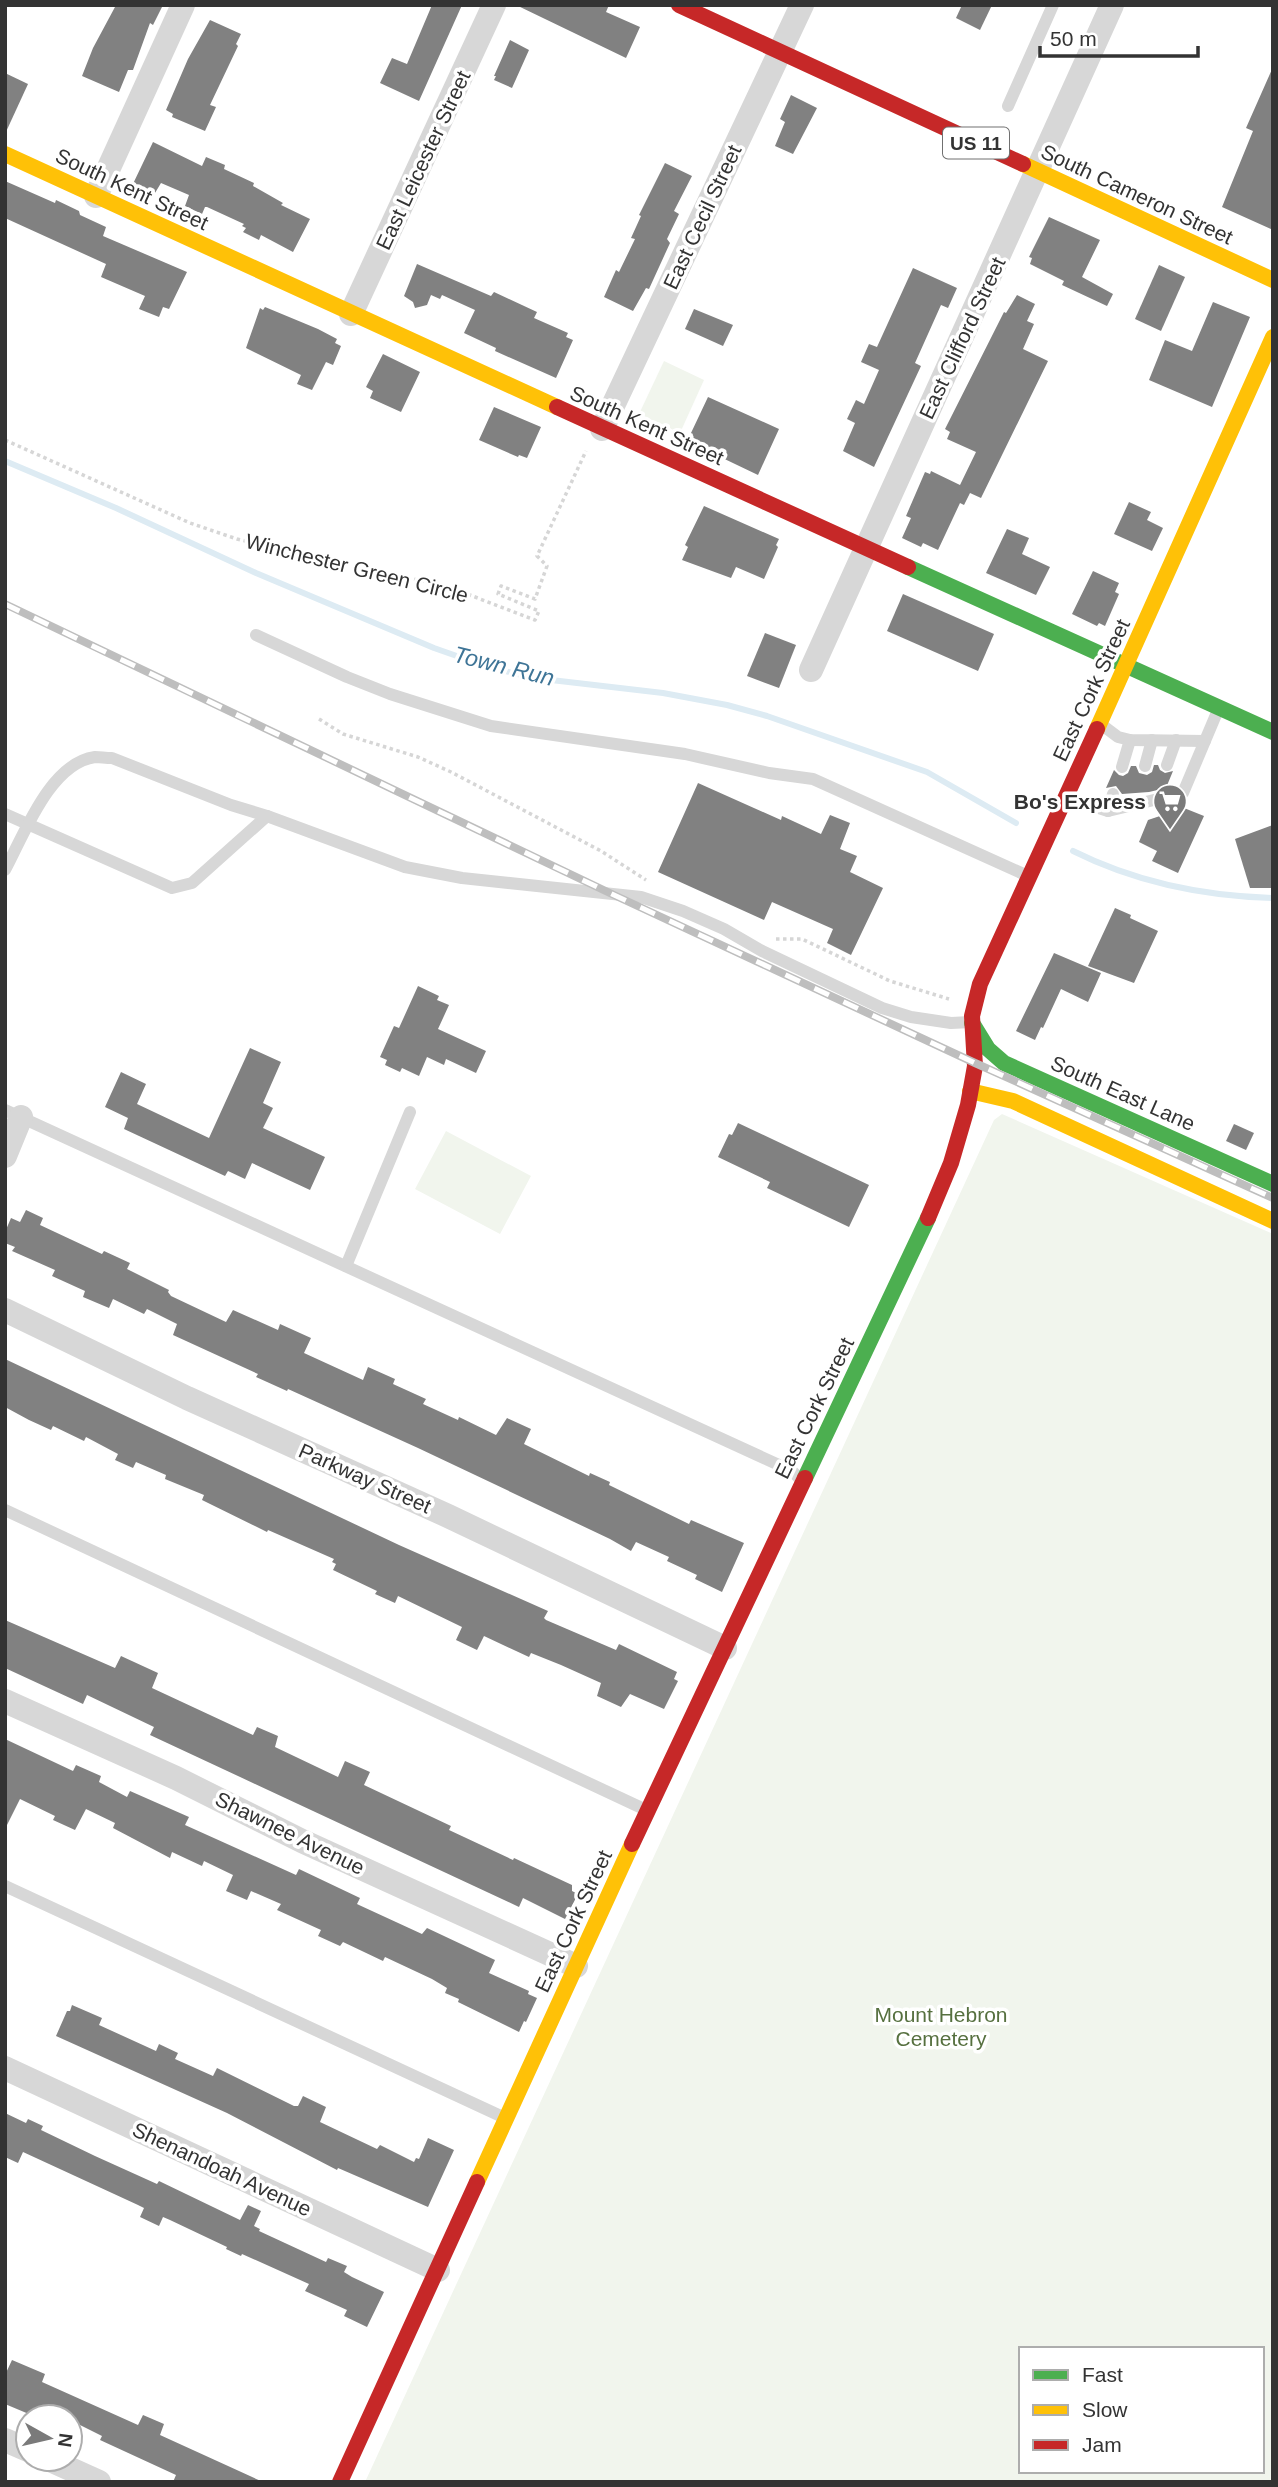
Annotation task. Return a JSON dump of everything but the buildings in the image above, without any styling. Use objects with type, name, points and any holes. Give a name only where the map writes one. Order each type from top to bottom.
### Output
[{"type":"main road","name":"South Cameron Street","points":[[679,5],[1273,279]]},
{"type":"main road","name":"South Kent Street","points":[[5,154],[351,314],[596,436],[866,546],[1273,732]]},
{"type":"main road","name":"East Cork Street","points":[[340,2482],[647,1811],[932,1210],[951,1162],[970,1091],[975,1063],[972,1021],[975,1001],[985,971],[1273,337]]},
{"type":"main road","name":"South East Lane","points":[[972,1021],[988,1049],[1004,1063],[1273,1184]]},
{"type":"main road","points":[[970,1091],[1013,1101],[1273,1220]]},
{"type":"street","points":[[96,196],[183,5]]},
{"type":"street","name":"East Leicester Street","points":[[351,314],[494,5]]},
{"type":"street","name":"East Cecil Street","points":[[596,436],[802,5]]},
{"type":"street","name":"East Clifford Street","points":[[811,670],[1112,5]]},
{"type":"street","points":[[5,1156],[13,1113]]},
{"type":"street","name":"Parkway Street","points":[[5,1310],[187,1398],[449,1516],[725,1647]]},
{"type":"street","name":"Shawnee Avenue","points":[[5,1701],[176,1777],[302,1840],[576,1966]]},
{"type":"street","name":"Shenandoah Avenue","points":[[5,2068],[438,2270]]},
{"type":"street","points":[[79,2473],[99,2482]]},
{"type":"lane","points":[[1008,106],[1053,5]]},
{"type":"lane","points":[[256,635],[346,677],[491,726],[685,754],[769,773],[813,779],[1028,876]]},
{"type":"lane","points":[[1065,797],[1108,811],[1135,799],[1184,793],[1219,707]]},
{"type":"lane","points":[[1099,723],[1118,737],[1130,740],[1205,741]]},
{"type":"lane","points":[[1122,767],[1130,740]]},
{"type":"lane","points":[[1145,766],[1152,740]]},
{"type":"lane","points":[[1167,765],[1176,740]]},
{"type":"lane","points":[[5,870],[51,785],[82,761],[95,757],[112,758],[168,782],[405,867],[461,878],[641,897],[724,929],[762,951],[882,1008],[911,1017],[951,1023],[972,1021]]},
{"type":"lane","points":[[1108,811],[1113,794]]},
{"type":"lane","points":[[5,814],[172,888],[192,883],[267,816]]},
{"type":"lane","points":[[346,1266],[410,1112]]},
{"type":"lane","points":[[13,1113],[792,1471],[802,1481]]},
{"type":"lane","points":[[5,1510],[647,1811]]},
{"type":"lane","points":[[5,1886],[505,2118]]},
{"type":"path","name":"Winchester Green Circle","points":[[5,440],[213,531],[237,539],[449,587],[536,620],[539,611],[498,594],[501,586],[535,599],[547,566],[537,556],[596,436]]},
{"type":"path","points":[[319,719],[342,734],[387,746],[451,772],[601,851],[646,881]]},
{"type":"path","points":[[768,940],[802,939],[906,987],[949,999],[975,1001]]},
{"type":"green space","points":[[664,361],[704,380],[680,433],[639,414]]},
{"type":"green space","name":"Mount Hebron Cemetery","points":[[1002,1114],[1273,1234],[1273,2482],[365,2482],[994,1120]]},
{"type":"green space","points":[[446,1131],[531,1176],[500,1234],[415,1189]]},
{"type":"waterway","name":"Town Run","points":[[5,461],[116,508],[256,573],[434,648],[488,667],[534,678],[663,693],[727,705],[767,716],[927,772],[1016,823]]},
{"type":"waterway","name":"Town Run","points":[[1073,851],[1121,871],[1170,885],[1221,894],[1273,898]]},
{"type":"railway","points":[[5,604],[614,895],[1273,1198]]},
{"type":"traffic: fast","points":[[908,567],[1273,732]]},
{"type":"traffic: fast","points":[[972,1023],[988,1049],[1004,1063],[1273,1184]]},
{"type":"traffic: fast","points":[[805,1478],[928,1218]]},
{"type":"traffic: slow","points":[[5,154],[557,407]]},
{"type":"traffic: slow","points":[[1023,164],[1273,280]]},
{"type":"traffic: slow","points":[[1097,729],[1273,337]]},
{"type":"traffic: slow","points":[[970,1091],[1013,1101],[1273,1221]]},
{"type":"traffic: slow","points":[[477,2182],[632,1844]]},
{"type":"traffic: jam","points":[[679,5],[1023,164]]},
{"type":"traffic: jam","points":[[557,407],[908,567]]},
{"type":"traffic: jam","points":[[928,1218],[951,1163],[968,1105],[975,1066],[972,1016],[980,984],[1097,729]]},
{"type":"traffic: jam","points":[[632,1844],[805,1478]]},
{"type":"traffic: jam","points":[[340,2482],[477,2182]]},
{"type":"place","name":"Bo's Express","points":[[1170,831]]}]
